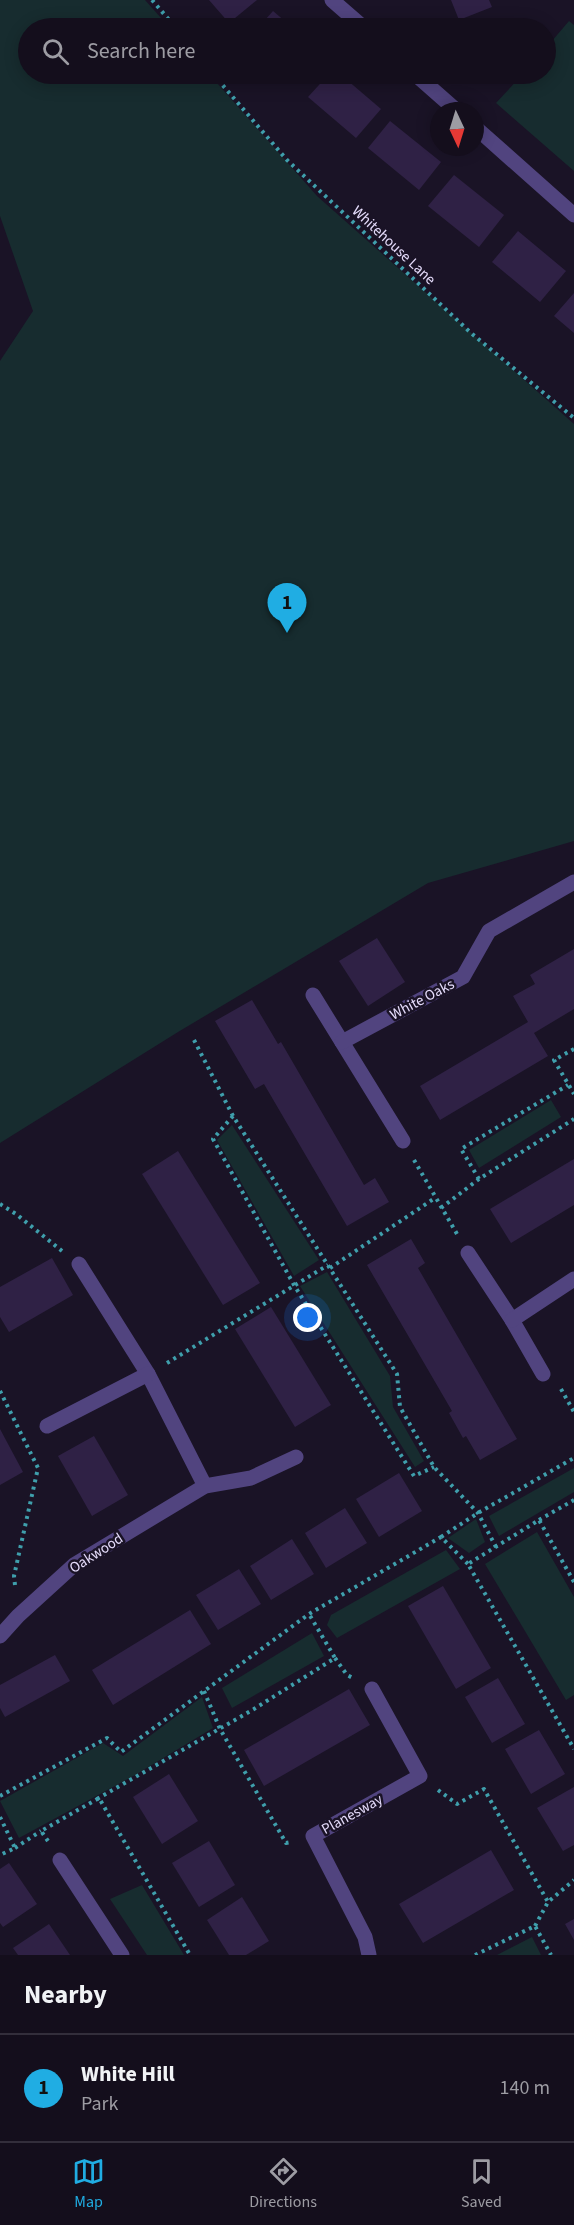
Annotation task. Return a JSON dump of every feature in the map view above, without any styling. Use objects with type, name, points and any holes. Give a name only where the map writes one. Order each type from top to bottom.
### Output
[{"type":"street","points":[[337,2],[354,18]]},
{"type":"street","points":[[426,84],[447,102]]},
{"type":"street","points":[[484,135],[574,215]]},
{"type":"street","name":"White Oaks","points":[[342,1042],[463,977],[489,931],[574,882]]},
{"type":"street","points":[[313,995],[403,1142]]},
{"type":"street","points":[[468,1253],[512,1320],[543,1374]]},
{"type":"street","points":[[79,1264],[148,1374],[205,1486]]},
{"type":"street","points":[[512,1320],[574,1280]]},
{"type":"street","points":[[47,1426],[148,1374]]},
{"type":"street","name":"Oakwood","points":[[0,1636],[74,1564],[205,1486],[251,1478],[296,1458]]},
{"type":"street","points":[[372,1689],[420,1776]]},
{"type":"street","name":"Planesway","points":[[369,1955],[365,1937],[313,1836],[420,1776]]},
{"type":"street","points":[[60,1860],[122,1955]]},
{"type":"path","points":[[152,0],[167,18]]},
{"type":"path","name":"Whitehouse Lane","points":[[221,84],[286,160],[471,333],[574,418]]},
{"type":"path","points":[[194,1040],[233,1116],[397,1374],[400,1407],[434,1467],[478,1513],[496,1547]]},
{"type":"path","points":[[574,1049],[554,1060],[574,1094]]},
{"type":"path","points":[[479,1179],[461,1149],[568,1085]]},
{"type":"path","points":[[233,1116],[213,1139],[294,1285],[414,1476],[434,1467]]},
{"type":"path","points":[[441,1208],[479,1179],[574,1119]]},
{"type":"path","points":[[403,1142],[468,1253]]},
{"type":"path","points":[[148,1374],[328,1266],[435,1198]]},
{"type":"path","points":[[0,1204],[79,1264]]},
{"type":"path","points":[[0,1391],[38,1468],[14,1576],[18,1616]]},
{"type":"path","points":[[0,1796],[107,1738],[121,1752],[309,1614],[574,1458]]},
{"type":"path","points":[[468,1564],[574,1500]]},
{"type":"path","points":[[539,1520],[574,1582]]},
{"type":"path","points":[[441,1537],[468,1564],[574,1749]]},
{"type":"path","points":[[0,1855],[220,1729],[335,1658],[309,1614]]},
{"type":"path","points":[[204,1691],[220,1729],[286,1843],[313,1836]]},
{"type":"path","points":[[420,1776],[457,1804],[484,1789],[548,1902]]},
{"type":"path","points":[[97,1799],[99,1798],[190,1955]]},
{"type":"path","points":[[0,1817],[15,1848]]},
{"type":"path","points":[[41,1831],[60,1860]]},
{"type":"path","points":[[475,1955],[535,1926],[548,1902],[574,1880]]},
{"type":"path","points":[[535,1926],[551,1955]]},
{"type":"green space","points":[[0,0],[145,0],[161,18],[18,18],[18,84],[218,84],[317,196],[574,424],[574,841],[428,883],[178,1032],[0,1143],[0,361],[33,311],[0,216]]},
{"type":"green space","points":[[569,21],[574,25],[574,171],[496,103],[514,84],[556,84],[556,36]]},
{"type":"green space","points":[[551,1100],[561,1117],[479,1168],[469,1150]]},
{"type":"green space","points":[[232,1125],[319,1260],[294,1276],[217,1140]]},
{"type":"green space","points":[[327,1272],[390,1376],[393,1407],[424,1461],[415,1467],[300,1286]]},
{"type":"green space","points":[[574,1468],[574,1492],[499,1536],[489,1516]]},
{"type":"green space","points":[[476,1519],[485,1542],[469,1553],[448,1538]]},
{"type":"green space","points":[[537,1532],[574,1597],[574,1695],[566,1700],[485,1564]]},
{"type":"green space","points":[[446,1550],[460,1569],[337,1638],[327,1625],[331,1615]]},
{"type":"green space","points":[[312,1633],[324,1656],[232,1708],[222,1688]]},
{"type":"green space","points":[[202,1697],[213,1728],[135,1775],[19,1838],[0,1801],[103,1743],[123,1756]]},
{"type":"green space","points":[[142,1885],[184,1955],[147,1955],[110,1899]]},
{"type":"green space","points":[[532,1937],[541,1955],[497,1955]]},
{"type":"building","points":[[209,0],[257,0],[235,18],[225,18]]},
{"type":"building","points":[[451,0],[489,0],[492,7],[464,18],[458,18]]},
{"type":"building","points":[[273,11],[281,18],[267,18]]},
{"type":"building","points":[[320,84],[352,84],[381,109],[356,138],[308,97]]},
{"type":"building","points":[[390,121],[430,153],[430,156],[441,162],[419,190],[368,148]]},
{"type":"building","points":[[454,175],[504,215],[479,247],[428,206]]},
{"type":"building","points":[[518,231],[566,271],[540,302],[492,262]]},
{"type":"building","points":[[574,293],[574,333],[554,316]]},
{"type":"building","points":[[377,938],[405,982],[368,1006],[339,961]]},
{"type":"building","points":[[574,949],[574,1009],[534,1033],[548,1056],[440,1120],[420,1086],[528,1022],[513,996],[535,984],[530,975]]},
{"type":"building","points":[[252,1000],[278,1044],[281,1042],[364,1185],[375,1178],[389,1202],[347,1226],[264,1084],[255,1089],[215,1021]]},
{"type":"building","points":[[178,1151],[260,1283],[223,1305],[142,1174]]},
{"type":"building","points":[[574,1159],[574,1205],[511,1243],[490,1209]]},
{"type":"building","points":[[411,1239],[425,1263],[418,1268],[517,1439],[480,1460],[466,1436],[463,1438],[449,1413],[452,1411],[367,1265]]},
{"type":"building","points":[[52,1258],[73,1295],[9,1332],[0,1317],[0,1287]]},
{"type":"building","points":[[271,1307],[331,1405],[295,1427],[235,1329]]},
{"type":"building","points":[[0,1429],[23,1472],[0,1485]]},
{"type":"building","points":[[94,1436],[128,1495],[92,1516],[58,1456]]},
{"type":"building","points":[[399,1473],[422,1511],[379,1537],[356,1499]]},
{"type":"building","points":[[345,1508],[367,1543],[326,1568],[305,1533]]},
{"type":"building","points":[[292,1539],[314,1574],[271,1600],[250,1566]]},
{"type":"building","points":[[239,1569],[261,1604],[218,1630],[196,1595]]},
{"type":"building","points":[[443,1586],[491,1668],[456,1689],[408,1606]]},
{"type":"building","points":[[190,1610],[211,1644],[113,1705],[92,1670]]},
{"type":"building","points":[[55,1655],[70,1681],[5,1717],[0,1708],[0,1685]]},
{"type":"building","points":[[498,1678],[525,1724],[492,1743],[465,1697]]},
{"type":"building","points":[[349,1689],[370,1725],[264,1786],[244,1750]]},
{"type":"building","points":[[539,1730],[565,1774],[531,1794],[505,1749]]},
{"type":"building","points":[[169,1774],[198,1821],[162,1844],[133,1797]]},
{"type":"building","points":[[574,1787],[574,1845],[563,1851],[537,1808]]},
{"type":"building","points":[[209,1841],[235,1885],[199,1907],[172,1863]]},
{"type":"building","points":[[491,1850],[514,1890],[423,1943],[399,1904]]},
{"type":"building","points":[[9,1863],[37,1904],[3,1927],[0,1923],[0,1869]]},
{"type":"building","points":[[242,1897],[269,1941],[246,1955],[229,1955],[207,1920]]},
{"type":"building","points":[[574,1919],[574,1940],[565,1924]]},
{"type":"building","points":[[49,1924],[70,1955],[18,1955],[13,1948]]},
{"type":"place","name":"White Hill","points":[[287,633]]}]
